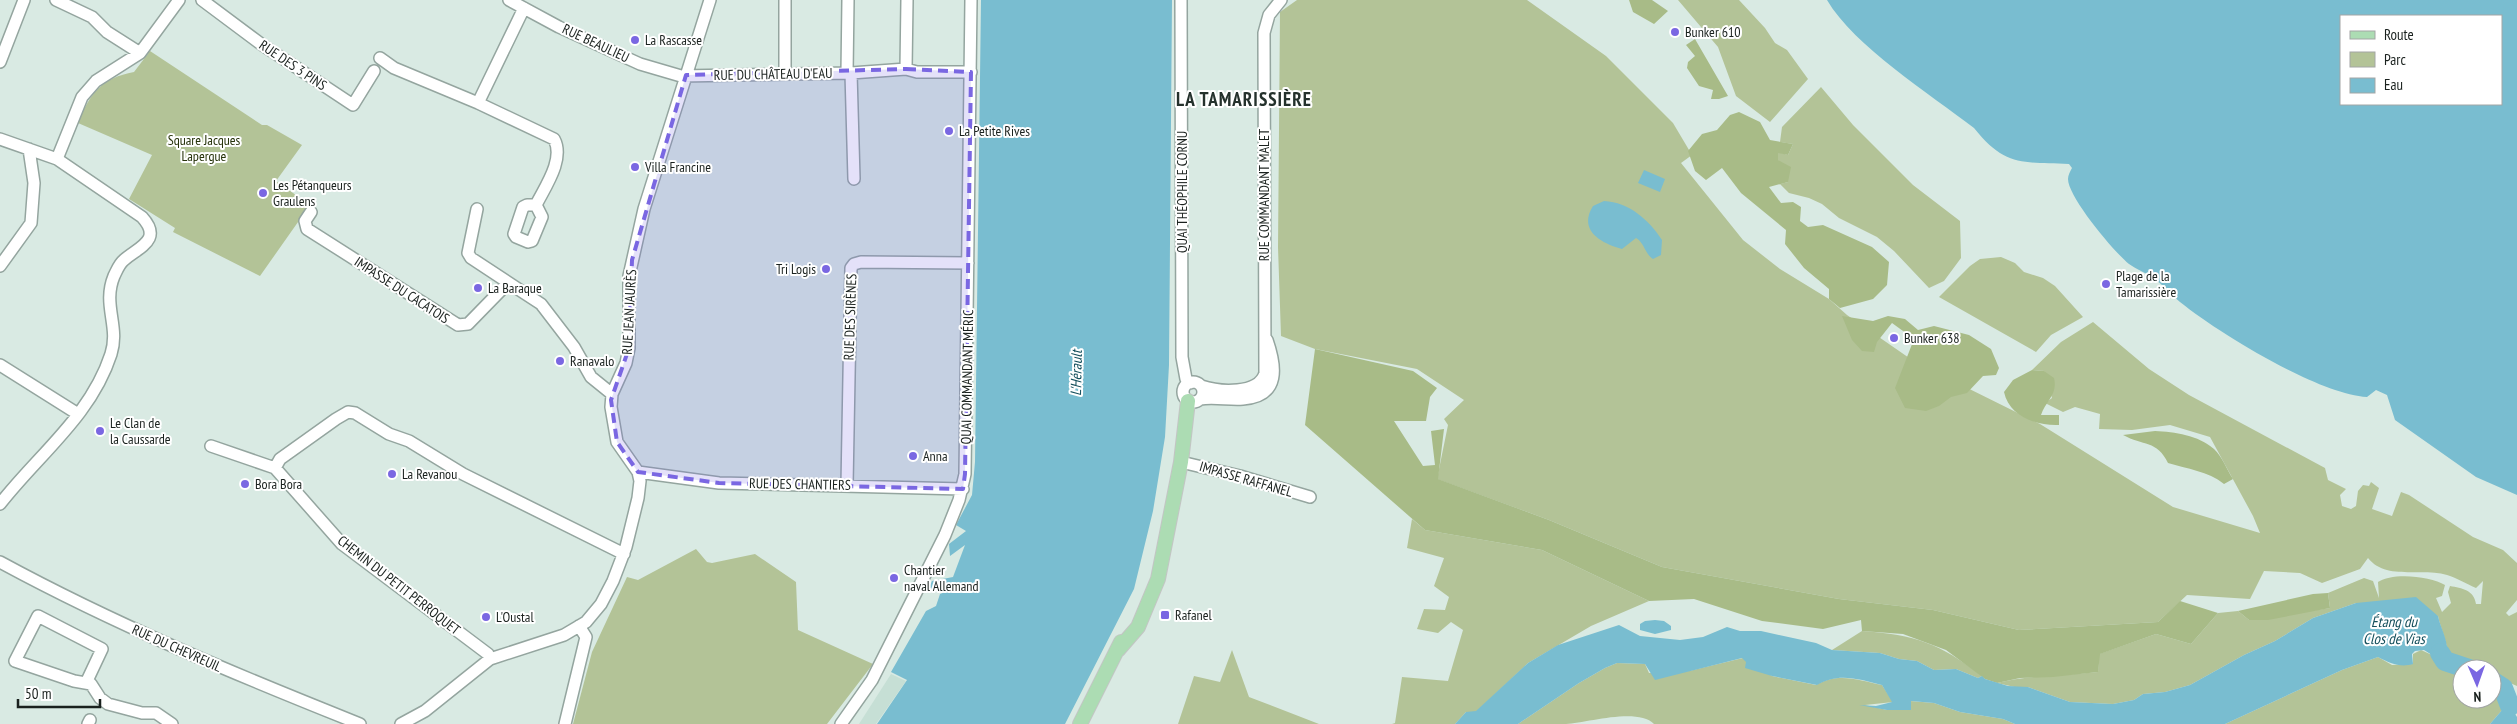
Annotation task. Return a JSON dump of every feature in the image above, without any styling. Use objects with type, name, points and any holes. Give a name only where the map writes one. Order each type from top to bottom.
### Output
[{"type":"main road","points":[[1080,724],[1118,650],[1138,627],[1144,616],[1158,579],[1159,565],[1194,400]]},
{"type":"street","points":[[0,62],[24,0]]},
{"type":"street","points":[[56,0],[92,17],[107,32],[140,53]]},
{"type":"street","points":[[57,159],[77,106],[85,92],[96,81],[140,53],[180,0]]},
{"type":"street","name":"RUE DES 3 PINS","points":[[202,0],[261,44],[353,105],[374,71]]},
{"type":"street","name":"RUE BEAULIEU","points":[[509,0],[559,27],[640,64],[686,75]]},
{"type":"street","name":"RUE JEAN JAURÈS","points":[[638,472],[617,442],[611,407],[612,394],[626,363],[629,348],[629,276],[637,236],[710,0]]},
{"type":"street","points":[[785,74],[786,0]]},
{"type":"street","name":"RUE DU CHÂTEAU D'EAU","points":[[686,75],[849,73],[848,0]]},
{"type":"street","points":[[906,69],[907,0]]},
{"type":"street","name":"QUAI COMMANDANT MÉRIC","points":[[841,724],[872,680],[945,535],[962,489],[965,474],[971,0]]},
{"type":"street","name":"QUAI THÉOPHILE CORNU","points":[[1181,0],[1182,357],[1186,378],[1196,385]]},
{"type":"street","name":"RUE COMMANDANT MALET","points":[[1196,385],[1243,389],[1258,383],[1265,373],[1264,33],[1269,15],[1281,0]]},
{"type":"street","points":[[478,103],[524,8]]},
{"type":"street","points":[[380,58],[394,68],[478,103],[554,138],[558,154],[556,163],[536,206]]},
{"type":"street","points":[[854,179],[849,73],[906,69],[917,72],[971,72]]},
{"type":"street","points":[[0,139],[57,159],[142,217],[149,226],[147,244],[121,263],[113,279],[109,306],[114,330],[114,342],[108,363],[78,414],[60,438],[0,504]]},
{"type":"street","points":[[0,266],[31,223],[34,182],[29,149]]},
{"type":"street","points":[[476,209],[468,253],[508,283],[542,304],[574,347],[591,377],[612,394]]},
{"type":"street","name":"IMPASSE DU CACATOIS","points":[[311,212],[305,221],[307,229],[458,325],[468,324],[508,283]]},
{"type":"street","name":"RUE DES SIRÈNES","points":[[847,485],[852,266],[861,262],[968,263]]},
{"type":"street","name":"RUE COMMANDANT MALET","points":[[1194,400],[1243,399],[1264,392],[1270,385],[1274,373],[1272,353],[1265,336]]},
{"type":"street","points":[[0,365],[78,414]]},
{"type":"street","points":[[1196,385],[1203,392],[1194,400],[1183,393],[1185,386],[1196,385]]},
{"type":"street","points":[[275,468],[280,459],[329,424],[348,412],[355,413],[389,434],[409,441],[463,474],[624,554]]},
{"type":"street","name":"CHEMIN DU PETIT PERROQUET","points":[[211,446],[275,468],[342,544],[480,649],[490,659]]},
{"type":"street","name":"IMPASSE RAFFANEL","points":[[1181,462],[1240,476],[1310,497]]},
{"type":"street","points":[[401,724],[425,711],[490,659],[564,634],[579,626],[601,604],[624,554],[638,498],[638,472]]},
{"type":"street","name":"RUE DES CHANTIERS","points":[[638,472],[719,483],[962,489]]},
{"type":"street","name":"RUE DU CHEVREUIL","points":[[0,562],[74,602],[207,662],[360,724]]},
{"type":"street","points":[[86,683],[102,649],[38,616],[16,660],[74,681],[91,684],[100,698],[108,704],[142,713],[156,713],[172,724]]},
{"type":"street","points":[[565,724],[586,637],[579,626]]},
{"type":"highlighted area","points":[[906,69],[971,72],[965,474],[963,489],[719,483],[638,472],[617,442],[611,400],[629,348],[632,260],[686,75]]},
{"type":"shaded area","points":[[891,674],[906,681],[876,724],[859,724]]},
{"type":"green space","name":"LA TAMARISSIÈRE","points":[[1297,0],[1527,0],[1606,56],[1673,123],[1692,155],[1681,163],[1743,240],[1780,269],[1829,299],[1847,315],[1915,362],[2040,424],[2173,507],[2260,533],[2253,516],[2210,437],[2170,425],[2132,430],[2099,429],[2100,414],[2075,407],[2063,412],[2045,403],[2052,398],[2044,371],[2032,370],[2061,342],[2093,322],[2149,369],[2189,395],[2325,468],[2328,480],[2346,489],[2340,495],[2342,506],[2351,509],[2356,506],[2358,491],[2363,485],[2369,486],[2371,482],[2379,488],[2372,509],[2392,516],[2401,492],[2409,495],[2473,537],[2503,550],[2517,563],[2517,600],[2506,613],[2509,616],[2517,612],[2517,686],[2502,679],[2502,659],[2454,659],[2447,656],[2438,616],[2356,603],[2313,618],[2275,641],[2244,655],[2190,685],[2165,692],[2143,694],[2134,700],[2113,704],[2070,702],[2028,687],[2019,688],[1997,683],[2034,677],[2098,672],[2099,654],[2156,634],[2191,644],[2218,613],[2238,611],[2249,620],[2330,608],[2328,593],[2364,578],[2373,581],[2379,598],[2378,582],[2384,579],[2412,576],[2439,582],[2445,585],[2442,596],[2436,598],[2442,612],[2451,603],[2448,592],[2450,586],[2467,590],[2475,599],[2476,604],[2481,604],[2483,581],[2476,588],[2451,576],[2437,573],[2384,569],[2368,558],[2360,569],[2322,583],[2300,573],[2264,571],[2250,599],[2187,595],[2158,622],[2019,630],[1933,610],[1839,599],[1662,567],[1549,520],[1437,479],[1448,425],[1444,419],[1464,400],[1417,369],[1315,349],[1281,336],[1278,247],[1280,12]]},
{"type":"green space","points":[[1629,0],[1652,0],[1668,11],[1654,24],[1633,12]]},
{"type":"green space","points":[[1678,0],[1739,0],[1765,28],[1775,43],[1787,50],[1808,79],[1770,122],[1736,96],[1718,47]]},
{"type":"green space","points":[[1695,39],[1728,96],[1711,99],[1713,90],[1699,86],[1687,68],[1688,62],[1695,56],[1686,45]]},
{"type":"green space","name":"Square Jacques Lapergue","points":[[150,51],[262,125],[267,125],[302,145],[276,181],[310,205],[260,276],[173,232],[175,228],[129,199],[152,155],[78,123],[87,103],[98,88],[113,78],[134,72]]},
{"type":"green space","points":[[1821,87],[1853,125],[1913,185],[1960,221],[1961,258],[1944,281],[1929,288],[1894,251],[1877,237],[1839,218],[1822,204],[1809,198],[1789,193],[1780,184],[1788,182],[1778,160],[1778,152],[1788,155],[1793,144],[1780,142],[1782,127]]},
{"type":"green space","points":[[1739,112],[1760,122],[1770,140],[1793,144],[1788,155],[1778,153],[1778,160],[1791,167],[1788,182],[1769,187],[1781,203],[1793,202],[1801,207],[1800,221],[1808,227],[1823,225],[1872,247],[1889,262],[1887,285],[1873,299],[1840,308],[1829,299],[1829,289],[1804,268],[1785,244],[1786,230],[1741,193],[1722,168],[1706,180],[1695,171],[1688,151],[1702,134],[1717,130],[1730,115]]},
{"type":"green space","points":[[2001,257],[2015,263],[2024,272],[2043,278],[2055,286],[2083,317],[2051,335],[2036,352],[1939,297],[1970,266],[1980,259]]},
{"type":"green space","points":[[1842,316],[1873,321],[1888,316],[1905,319],[1918,330],[1934,326],[1969,335],[1991,349],[1999,368],[1996,375],[1983,376],[1967,393],[1951,397],[1939,406],[1926,411],[1905,408],[1895,388],[1914,339],[1892,323],[1877,342],[1874,352],[1862,351],[1852,340]]},
{"type":"green space","points":[[1315,349],[1413,371],[1437,388],[1430,397],[1426,421],[1394,421],[1423,466],[1435,465],[1431,431],[1444,429],[1438,479],[1549,520],[1662,567],[1839,599],[1933,610],[2019,630],[2158,622],[2180,601],[2218,613],[2191,644],[2156,634],[2100,654],[2098,672],[2053,677],[2020,678],[1997,683],[1985,679],[1946,650],[1903,634],[1862,631],[1861,620],[1823,629],[1762,621],[1694,599],[1649,601],[1542,550],[1425,530],[1305,425]]},
{"type":"green space","points":[[2032,370],[2044,371],[2054,378],[2053,393],[2041,415],[2059,415],[2059,425],[2041,424],[2025,418],[2011,407],[2007,400],[2004,392],[2013,380]]},
{"type":"green space","points":[[2155,431],[2186,435],[2208,444],[2220,455],[2233,479],[2224,484],[2204,473],[2168,463],[2159,450],[2149,444],[2123,435]]},
{"type":"green space","points":[[1412,519],[1425,530],[1542,550],[1649,601],[1591,626],[1528,663],[1476,712],[1466,712],[1455,724],[1392,724],[1395,723],[1402,677],[1448,681],[1463,630],[1451,622],[1438,633],[1417,629],[1424,609],[1445,610],[1449,597],[1434,586],[1444,558],[1407,548]]},
{"type":"green space","points":[[696,549],[707,562],[712,563],[755,554],[796,582],[798,630],[873,664],[827,724],[573,724],[592,652],[627,577],[638,580]]},
{"type":"green space","points":[[2328,593],[2330,608],[2268,620],[2249,620],[2238,611],[2313,594]]},
{"type":"green space","points":[[1862,631],[1897,635],[1926,643],[1953,656],[1982,676],[1978,678],[1956,669],[1934,670],[1917,661],[1899,659],[1880,653],[1832,650]]},
{"type":"green space","points":[[1232,650],[1249,697],[1319,724],[1178,724],[1194,676],[1220,682]]},
{"type":"green space","points":[[2421,650],[2432,655],[2440,666],[2452,671],[2452,709],[2502,709],[2502,704],[2503,709],[2490,724],[2225,724],[2342,670],[2378,657],[2392,665],[2413,664],[2413,654]]},
{"type":"green space","points":[[1743,658],[1772,676],[1816,685],[1832,679],[1849,678],[1882,685],[1893,702],[1865,705],[1887,710],[1911,710],[1910,701],[1934,703],[1960,712],[2003,719],[2015,724],[1654,724],[1646,719],[1624,716],[1566,724],[1518,724],[1579,683],[1617,663],[1645,664],[1649,673],[1689,671]]},
{"type":"water","name":"L'Hérault","points":[[981,0],[1172,0],[1169,365],[1165,437],[1153,511],[1134,589],[1065,724],[877,724],[907,680],[891,672],[926,611],[936,606],[940,594],[957,587],[956,584],[927,592],[932,581],[953,577],[965,545],[950,556],[949,544],[966,531],[956,525],[972,495],[975,462]]},
{"type":"water","points":[[1827,0],[2517,0],[2517,495],[2476,477],[2395,420],[2387,395],[2376,390],[2367,397],[2323,385],[2270,360],[2219,330],[2177,299],[2155,279],[2129,264],[2103,237],[2075,198],[2068,178],[2072,168],[2069,164],[2016,160],[1995,150],[1974,128],[1915,85],[1855,35]]},
{"type":"water","points":[[1644,170],[1665,179],[1660,192],[1638,183]]},
{"type":"water","points":[[1604,201],[1622,205],[1645,219],[1662,240],[1661,255],[1653,259],[1636,238],[1622,249],[1599,239],[1590,229],[1588,222],[1589,214],[1593,206]]},
{"type":"water","name":"Étang du Clos de Vias","points":[[2416,597],[2438,616],[2447,653],[2432,655],[2424,650],[2415,651],[2412,654],[2413,664],[2404,665],[2391,663],[2378,657],[2342,670],[2225,724],[2015,724],[2003,719],[1960,712],[1934,703],[1911,701],[1911,710],[1887,710],[1859,705],[1876,706],[1892,702],[1882,685],[1857,679],[1841,678],[1825,681],[1817,685],[1772,676],[1745,668],[1746,662],[1742,658],[1655,680],[1645,664],[1617,663],[1579,683],[1518,724],[1455,724],[1466,712],[1476,711],[1528,663],[1558,645],[1619,625],[1640,636],[1680,640],[1703,637],[1727,627],[1740,631],[1761,631],[1816,643],[1832,650],[1880,653],[1899,659],[1917,661],[1934,670],[1956,669],[1978,678],[1982,676],[1985,679],[2008,686],[2028,687],[2070,702],[2113,704],[2134,700],[2143,694],[2165,692],[2190,685],[2244,655],[2275,641],[2313,618],[2356,603]]},
{"type":"water","points":[[1645,621],[1664,621],[1671,626],[1671,630],[1655,634],[1640,630],[1640,624]]},
{"type":"water","points":[[2510,706],[2517,717],[2517,724],[2490,724],[2503,709]]},
{"type":"waterway","points":[[2440,653],[2445,661],[2452,663]]},
{"type":"waterway","points":[[2502,687],[2510,706]]},
{"type":"place","name":"Bunker 610","points":[[1675,32]]},
{"type":"place","name":"La Rascasse","points":[[635,40]]},
{"type":"place","name":"La Petite Rives","points":[[949,131]]},
{"type":"place","name":"Villa Francine","points":[[635,167]]},
{"type":"place","name":"Les Pétanqueurs Graulens","points":[[263,193]]},
{"type":"place","name":"Tri Logis","points":[[826,269]]},
{"type":"place","name":"Plage de la Tamarissière","points":[[2106,284]]},
{"type":"place","name":"La Baraque","points":[[478,288]]},
{"type":"place","name":"Bunker 638","points":[[1894,338]]},
{"type":"place","name":"Ranavalo","points":[[560,361]]},
{"type":"place","name":"Le Clan de la Caussarde","points":[[100,431]]},
{"type":"place","name":"Anna","points":[[913,456]]},
{"type":"place","name":"La Revanou","points":[[392,474]]},
{"type":"place","name":"Bora Bora","points":[[245,484]]},
{"type":"place","name":"Chantier naval Allemand","points":[[894,578]]},
{"type":"place","name":"Rafanel","points":[[1165,615]]},
{"type":"place","name":"L'Oustal","points":[[486,617]]},
{"type":"district","name":"LA TAMARISSIÈRE","points":[[1244,99]]}]
